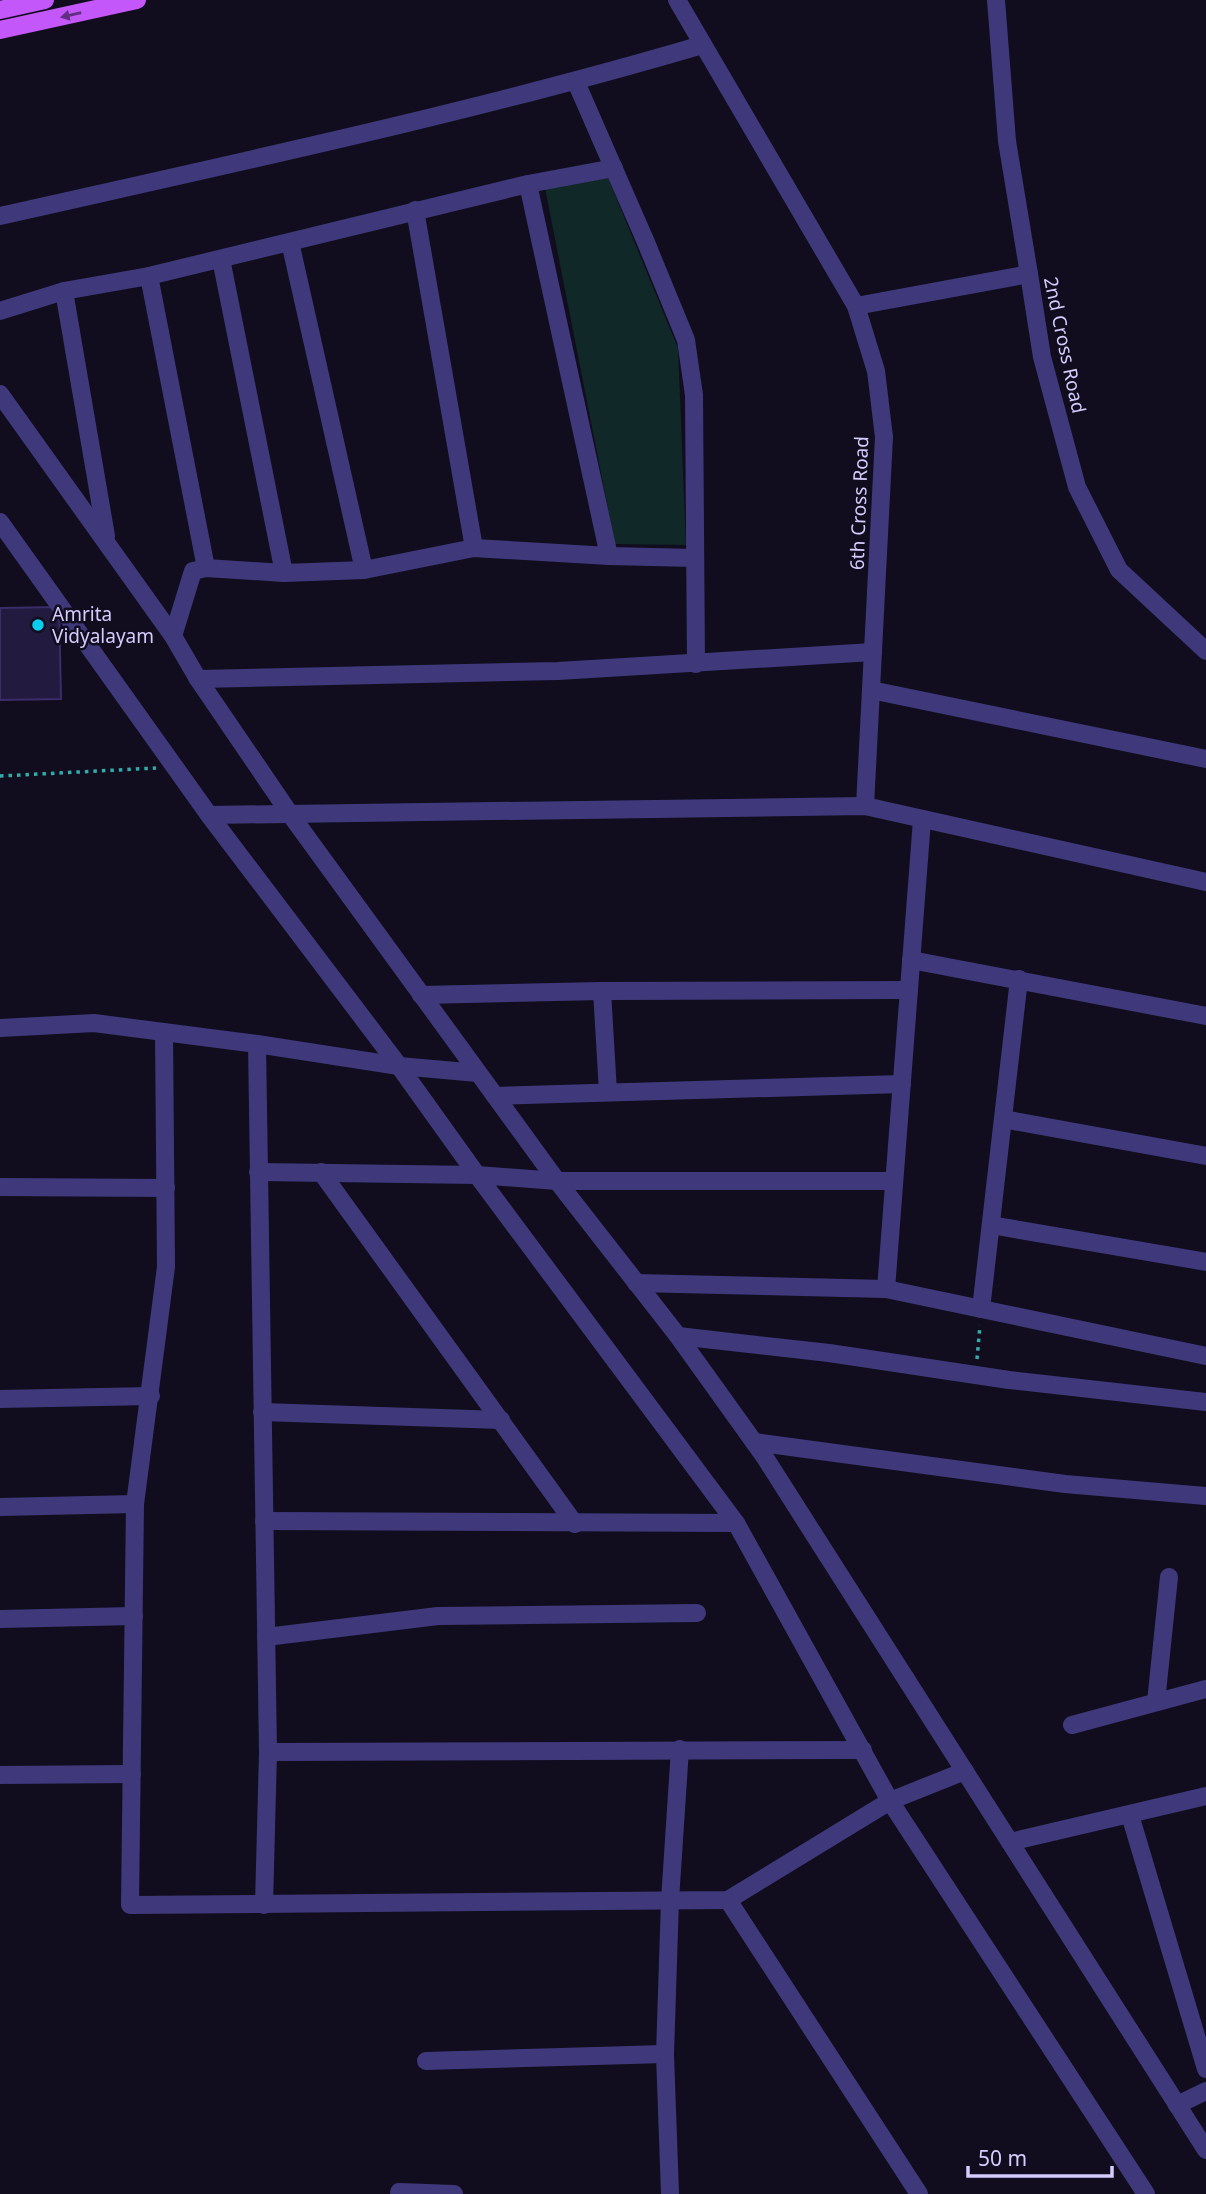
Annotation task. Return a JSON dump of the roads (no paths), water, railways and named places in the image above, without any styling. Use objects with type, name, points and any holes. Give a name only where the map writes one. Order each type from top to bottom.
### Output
[{"type":"main road","points":[[0,30],[137,0]]},
{"type":"main road","points":[[0,10],[39,1]]},
{"type":"street","name":"6th Cross Road","points":[[677,0],[856,306],[876,371],[884,437],[865,806]]},
{"type":"street","name":"2nd Cross Road","points":[[996,0],[1007,141],[1042,357],[1077,487],[1119,570],[1206,651]]},
{"type":"street","points":[[0,216],[576,82],[702,45]]},
{"type":"street","points":[[576,82],[686,340],[694,395],[696,664]]},
{"type":"street","points":[[0,311],[64,291],[149,276],[415,210],[528,184],[614,168]]},
{"type":"street","points":[[528,184],[609,556]]},
{"type":"street","points":[[415,210],[474,548]]},
{"type":"street","points":[[290,242],[364,570]]},
{"type":"street","points":[[221,259],[284,573]]},
{"type":"street","points":[[856,306],[1029,274]]},
{"type":"street","points":[[149,276],[206,568]]},
{"type":"street","points":[[64,291],[108,544]]},
{"type":"street","points":[[0,394],[173,636],[198,679],[290,814],[557,1181],[678,1336],[754,1442],[1205,2148]]},
{"type":"street","points":[[0,522],[209,815],[399,1066],[736,1523],[890,1801],[1146,2194]]},
{"type":"street","points":[[173,636],[193,571],[206,568],[284,573],[364,570],[474,548],[695,558]]},
{"type":"street","points":[[198,679],[558,671],[873,652]]},
{"type":"street","points":[[871,690],[1206,759]]},
{"type":"street","points":[[209,815],[865,806],[1206,882]]},
{"type":"street","points":[[886,1289],[922,820]]},
{"type":"street","points":[[911,960],[1206,1016]]},
{"type":"street","points":[[981,1309],[1019,979]]},
{"type":"street","points":[[421,995],[602,991],[909,990]]},
{"type":"street","points":[[602,991],[608,1092]]},
{"type":"street","points":[[0,1028],[94,1023],[399,1066],[478,1073]]},
{"type":"street","points":[[164,1032],[166,1267],[135,1504],[130,1905],[728,1900],[890,1801],[965,1772]]},
{"type":"street","points":[[257,1044],[268,1752],[264,1905]]},
{"type":"street","points":[[495,1096],[902,1084]]},
{"type":"street","points":[[1003,1118],[1206,1156]]},
{"type":"street","points":[[258,1172],[477,1175],[557,1181],[894,1181]]},
{"type":"street","points":[[321,1172],[575,1524]]},
{"type":"street","points":[[0,1187],[166,1188]]},
{"type":"street","points":[[991,1225],[1206,1262]]},
{"type":"street","points":[[636,1283],[886,1289],[1206,1356]]},
{"type":"street","points":[[678,1336],[1206,1402]]},
{"type":"street","points":[[0,1399],[151,1396]]},
{"type":"street","points":[[262,1412],[501,1420]]},
{"type":"street","points":[[754,1442],[1065,1484],[1206,1496]]},
{"type":"street","points":[[0,1507],[135,1504]]},
{"type":"street","points":[[264,1521],[736,1523]]},
{"type":"street","points":[[1156,1702],[1169,1577]]},
{"type":"street","points":[[266,1637],[438,1616],[697,1613]]},
{"type":"street","points":[[0,1619],[134,1616]]},
{"type":"street","points":[[1072,1725],[1206,1689]]},
{"type":"street","points":[[670,2194],[665,2054],[670,1900],[680,1749]]},
{"type":"street","points":[[268,1752],[863,1750]]},
{"type":"street","points":[[0,1775],[132,1774]]},
{"type":"street","points":[[1010,1842],[1206,1796]]},
{"type":"street","points":[[1130,1815],[1206,2069]]},
{"type":"street","points":[[728,1900],[919,2194]]},
{"type":"street","points":[[426,2061],[665,2054]]},
{"type":"street","points":[[1177,2105],[1206,2091]]},
{"type":"street","points":[[400,2192],[454,2194]]},
{"type":"place","name":"Amrita Vidyalayam","points":[[38,625]]}]
